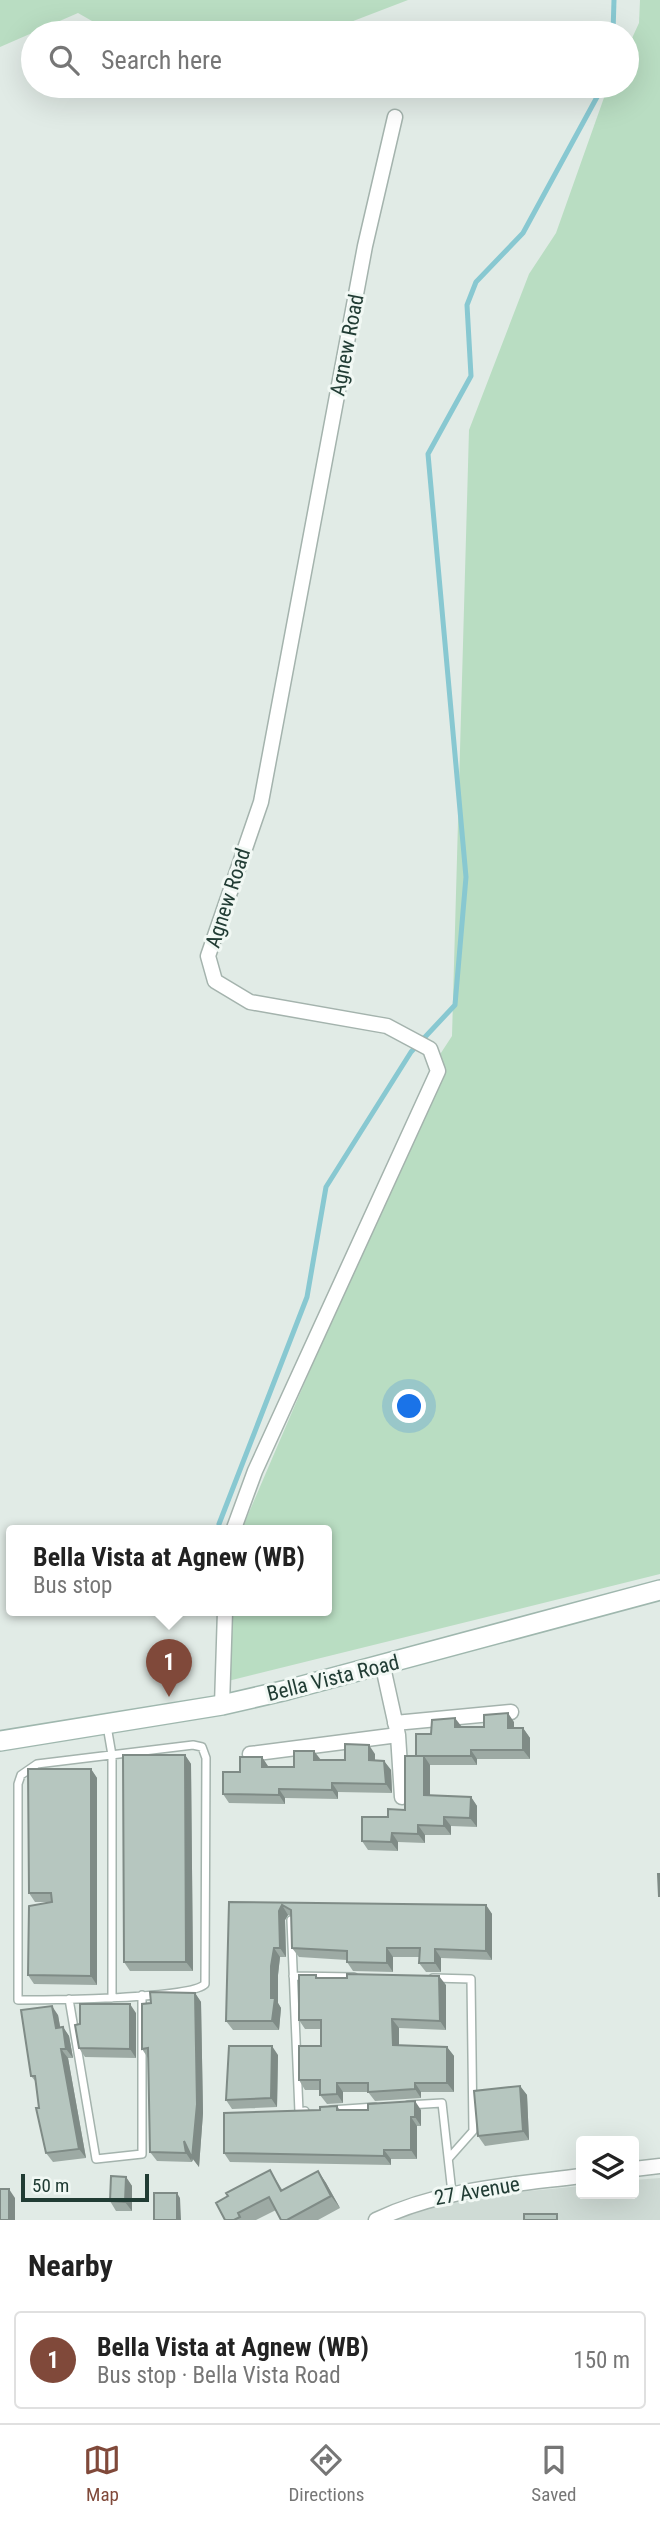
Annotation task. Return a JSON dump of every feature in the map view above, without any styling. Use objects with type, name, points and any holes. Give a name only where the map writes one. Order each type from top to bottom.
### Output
[{"type":"street","name":"Agnew Road","points":[[235,1525],[255,1471],[438,1071],[430,1048],[387,1026],[250,1002],[215,981],[208,956],[261,802],[365,246],[395,117]]},
{"type":"street","name":"Bella Vista Road","points":[[0,1741],[222,1705],[383,1667],[660,1591]]},
{"type":"street","points":[[222,1705],[225,1616]]},
{"type":"street","points":[[383,1667],[397,1729],[401,1797]]},
{"type":"street","points":[[250,1754],[511,1712]]},
{"type":"street","points":[[639,2168],[660,2166]]},
{"type":"street","name":"27 Avenue","points":[[376,2220],[410,2204],[452,2193],[576,2177]]},
{"type":"lane","points":[[107,1724],[112,1755],[112,1998]]},
{"type":"lane","points":[[193,1745],[202,1747],[206,1758],[205,1983],[191,1991],[142,1995],[18,2000],[18,1784],[21,1775],[37,1764],[193,1745]]},
{"type":"lane","points":[[291,1920],[299,2112]]},
{"type":"lane","points":[[293,1976],[362,1977]]},
{"type":"lane","points":[[416,1978],[471,1979],[472,2130],[449,2158]]},
{"type":"lane","points":[[69,1999],[96,2159],[142,2154],[142,1995]]},
{"type":"lane","points":[[403,2105],[442,2102],[452,2193]]},
{"type":"lane","points":[[325,2110],[390,2106]]},
{"type":"lane","points":[[287,2112],[312,2111]]},
{"type":"shaded area","points":[[660,2178],[660,2220],[395,2220],[414,2210],[519,2192],[576,2186],[576,2199],[639,2199],[639,2180]]},
{"type":"green space","points":[[0,0],[408,0],[353,21],[92,21],[78,13],[60,21],[21,21],[21,38],[0,47]]},
{"type":"green space","points":[[640,0],[660,0],[660,1574],[220,1683],[227,1616],[332,1616],[332,1525],[244,1525],[439,1069],[437,1059],[452,1036],[469,430],[529,274],[556,233],[604,98],[639,98]]},
{"type":"building","points":[[508,1713],[508,1728],[523,1728],[523,1750],[471,1750],[471,1756],[416,1756],[416,1734],[431,1734],[432,1720],[455,1718],[455,1727],[484,1727],[484,1715]]},
{"type":"building","points":[[345,1744],[369,1745],[369,1760],[384,1761],[386,1784],[332,1783],[332,1790],[279,1789],[279,1795],[223,1794],[223,1772],[240,1772],[240,1757],[262,1757],[262,1767],[294,1767],[294,1751],[314,1751],[314,1760],[345,1760]]},
{"type":"building","points":[[123,1755],[185,1755],[186,1962],[124,1962]]},
{"type":"building","points":[[405,1756],[424,1756],[424,1795],[471,1797],[470,1818],[444,1817],[444,1826],[418,1825],[418,1834],[392,1833],[391,1842],[362,1841],[362,1817],[388,1817],[388,1809],[405,1810]]},
{"type":"building","points":[[28,1769],[91,1769],[91,1976],[28,1975],[29,1906],[52,1902],[51,1893],[29,1893]]},
{"type":"building","points":[[660,1874],[660,1896],[659,1896]]},
{"type":"building","points":[[229,1902],[486,1905],[486,1951],[435,1949],[435,1963],[419,1963],[420,1948],[387,1948],[387,1963],[347,1962],[347,1951],[292,1948],[291,1910],[282,1905],[279,1911],[280,1948],[274,1948],[271,1966],[271,1998],[275,1998],[272,2021],[226,2021]]},
{"type":"building","points":[[347,1974],[439,1976],[440,2021],[392,2019],[393,2045],[447,2047],[447,2083],[415,2083],[415,2089],[368,2092],[368,2083],[337,2083],[337,2094],[320,2095],[320,2080],[299,2080],[299,2046],[321,2046],[321,2020],[299,2020],[299,1975],[347,1978]]},
{"type":"building","points":[[150,1992],[195,1993],[197,2104],[192,2158],[184,2141],[186,2153],[150,2152],[148,2048],[142,2049],[142,2004],[151,2003]]},
{"type":"building","points":[[80,2004],[130,2004],[130,2049],[79,2048],[75,2025],[80,2024]]},
{"type":"building","points":[[52,2006],[56,2028],[63,2027],[66,2049],[61,2049],[79,2149],[46,2153],[36,2108],[39,2108],[35,2076],[31,2076],[21,2010]]},
{"type":"building","points":[[229,2046],[272,2046],[271,2098],[226,2100]]},
{"type":"building","points":[[520,2086],[523,2131],[478,2136],[474,2091]]},
{"type":"building","points":[[415,2101],[415,2117],[411,2117],[411,2150],[384,2150],[384,2156],[224,2153],[224,2113],[320,2110],[320,2107],[337,2106],[337,2110],[368,2110],[368,2104]]},
{"type":"building","points":[[270,2170],[281,2191],[318,2171],[331,2196],[287,2220],[281,2220],[269,2197],[238,2213],[240,2217],[225,2220],[216,2203],[228,2196],[226,2193]]},
{"type":"building","points":[[111,2176],[126,2177],[125,2202],[110,2201]]},
{"type":"building","points":[[0,2189],[9,2189],[9,2220],[0,2220]]},
{"type":"building","points":[[154,2193],[177,2193],[177,2220],[154,2220]]},
{"type":"building","points":[[524,2214],[557,2214],[557,2220],[524,2220]]},
{"type":"waterway","points":[[613,21],[614,0]]},
{"type":"waterway","points":[[219,1524],[307,1297],[326,1187],[411,1052],[455,1005],[466,877],[428,454],[471,376],[467,305],[476,282],[523,233],[596,98]]},
{"type":"place","name":"Bella Vista at Agnew (WB)","points":[[169,1697]]}]
